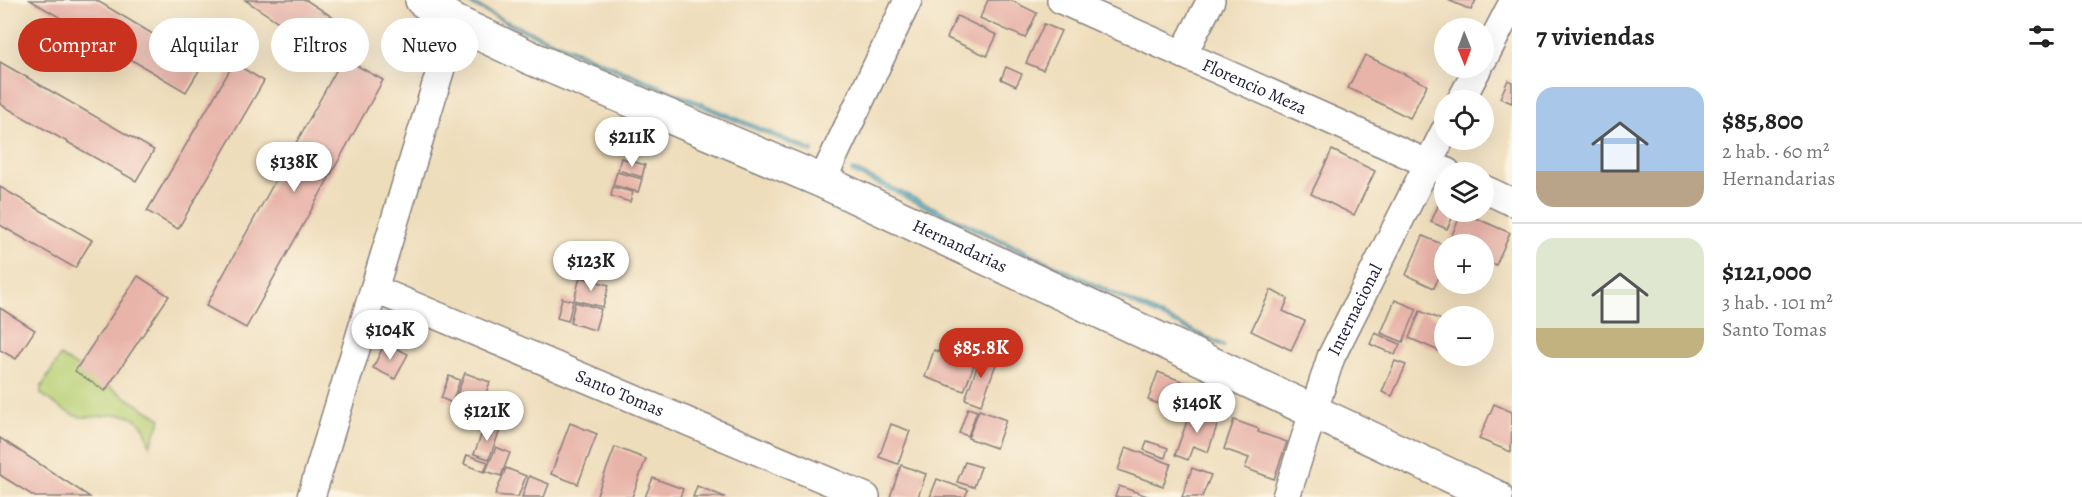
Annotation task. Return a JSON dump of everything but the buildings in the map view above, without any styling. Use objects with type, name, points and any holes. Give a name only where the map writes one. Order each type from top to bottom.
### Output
[{"type":"street","name":"Hernandarias","points":[[422,0],[448,18]]},
{"type":"street","points":[[822,181],[908,0]]},
{"type":"street","name":"Florencio Meza","points":[[1061,0],[1434,167]]},
{"type":"street","points":[[1183,54],[1211,0]]},
{"type":"street","points":[[1494,39],[1512,4]]},
{"type":"street","name":"Hernandarias","points":[[478,33],[531,58],[822,181],[1496,497]]},
{"type":"street","points":[[311,497],[439,72]]},
{"type":"street","name":"Internacional","points":[[1286,497],[1331,357],[1434,173]]},
{"type":"street","points":[[1494,194],[1512,202]]},
{"type":"street","name":"Santo Tomas","points":[[374,289],[866,497]]},
{"type":"green space","points":[[60,356],[161,419],[150,446],[144,428],[131,417],[124,415],[77,416],[41,394],[41,388]]},
{"type":"water","points":[[461,0],[466,0],[504,20],[813,150],[812,153],[512,26]]},
{"type":"water","points":[[853,169],[1225,345],[1224,347],[851,172]]}]
